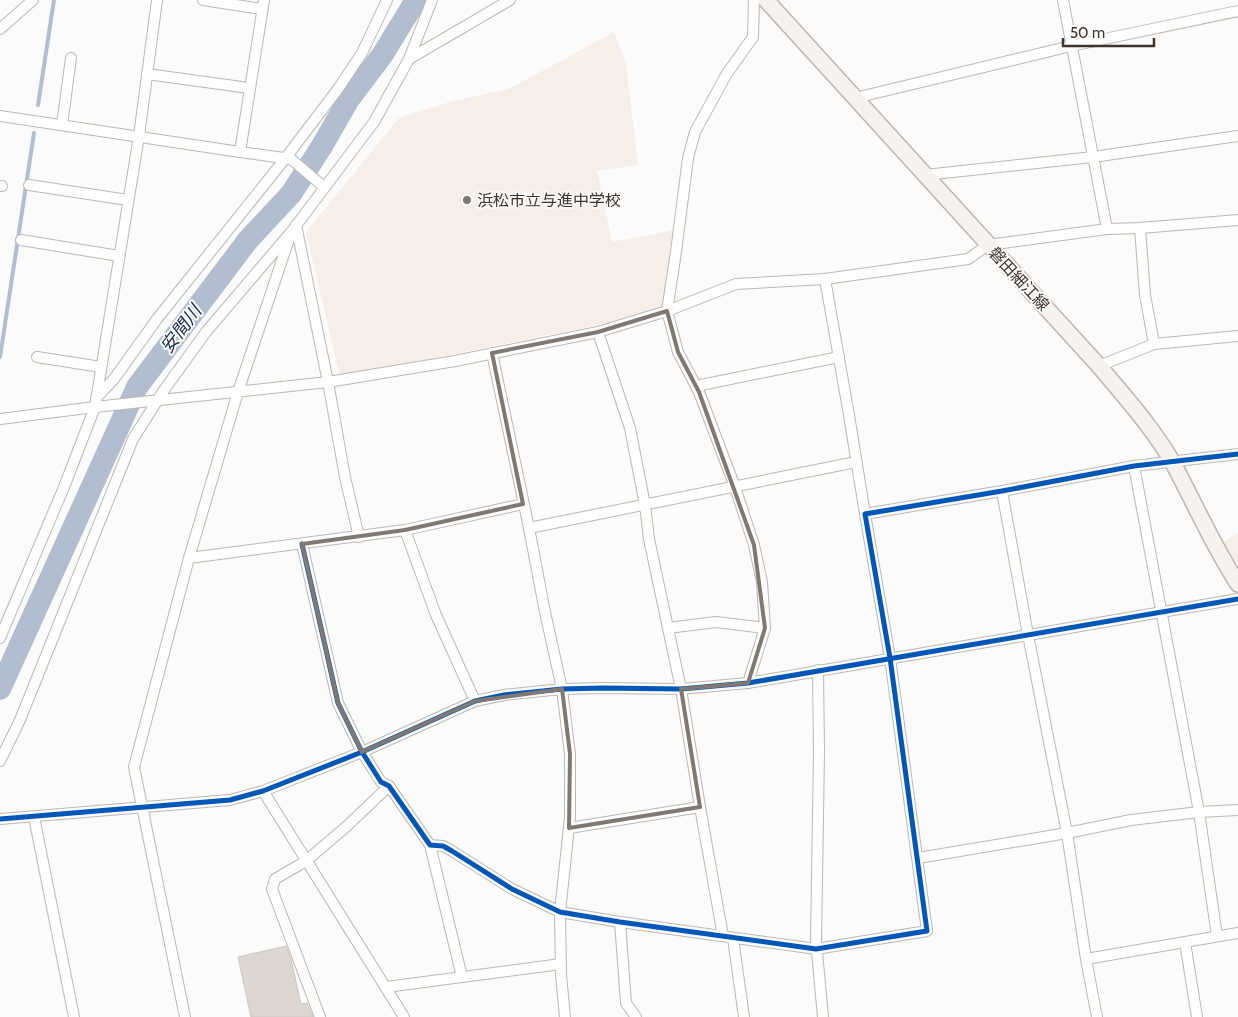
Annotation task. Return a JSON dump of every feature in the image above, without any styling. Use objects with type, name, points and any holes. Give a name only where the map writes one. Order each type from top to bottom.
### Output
[{"type":"main road","name":"磐田細江線","points":[[766,0],[1099,366],[1140,415],[1172,462],[1219,554],[1238,584]]},
{"type":"street","points":[[0,29],[33,0]]},
{"type":"street","points":[[97,404],[101,367],[139,136],[157,0]]},
{"type":"street","points":[[203,0],[263,5],[240,152]]},
{"type":"street","points":[[0,638],[97,404],[157,319],[288,160],[362,53],[387,0]]},
{"type":"street","points":[[0,761],[20,720],[133,439],[153,400],[206,332],[294,228],[321,185],[374,122],[409,59],[432,0]]},
{"type":"street","points":[[409,59],[510,0]]},
{"type":"street","points":[[748,683],[765,628],[762,582],[754,545],[735,487],[696,386],[678,352],[666,310],[676,252],[688,158],[695,132],[726,75],[753,37],[754,0]]},
{"type":"street","points":[[1063,0],[1107,229]]},
{"type":"street","points":[[855,98],[1071,46],[1238,11]]},
{"type":"street","points":[[62,125],[70,58]]},
{"type":"street","points":[[147,74],[250,88]]},
{"type":"street","points":[[0,116],[288,160],[321,185]]},
{"type":"street","points":[[925,175],[1093,157],[1238,136]]},
{"type":"street","points":[[29,185],[128,200]]},
{"type":"street","points":[[0,418],[97,404],[328,382],[455,361],[598,332],[666,310],[736,284],[825,279],[968,260],[988,245],[1107,229],[1238,220]]},
{"type":"street","points":[[294,228],[328,382],[345,477],[359,536]]},
{"type":"street","points":[[185,1017],[134,767],[190,558],[238,392],[294,228]]},
{"type":"street","points":[[1140,228],[1145,295],[1154,344]]},
{"type":"street","points":[[21,240],[119,256]]},
{"type":"street","points":[[430,845],[442,846],[452,851],[512,889],[560,912],[816,949],[927,931],[890,658],[825,279]]},
{"type":"street","points":[[598,332],[630,428],[645,505],[649,539],[681,689],[700,807],[744,1017]]},
{"type":"street","points":[[1099,366],[1154,344],[1238,336]]},
{"type":"street","points":[[492,353],[562,689],[570,754],[569,828],[560,912],[565,1017]]},
{"type":"street","points":[[37,357],[101,367]]},
{"type":"street","points":[[696,386],[839,357]]},
{"type":"street","points":[[864,514],[1002,491],[1134,466],[1238,454]]},
{"type":"street","points":[[529,528],[856,462]]},
{"type":"street","points":[[1134,466],[1198,812],[1217,936]]},
{"type":"street","points":[[1002,491],[1067,833],[1086,959],[1097,1017]]},
{"type":"street","points":[[190,558],[405,530],[523,504]]},
{"type":"street","points":[[405,530],[436,615],[476,700]]},
{"type":"street","points":[[302,544],[338,702],[362,752],[381,782],[389,786],[430,845],[462,977]]},
{"type":"street","points":[[0,819],[230,800],[263,791],[362,752],[476,700],[504,695],[562,689],[681,689],[748,683],[1238,599]]},
{"type":"street","points":[[668,628],[716,622],[765,628]]},
{"type":"street","points":[[818,670],[819,752],[816,949],[823,1017]]},
{"type":"street","points":[[320,1017],[272,889],[274,879],[306,861],[347,826],[389,786]]},
{"type":"street","points":[[263,791],[404,1017]]},
{"type":"street","points":[[569,828],[700,807]]},
{"type":"street","points":[[918,858],[1067,833],[1131,820],[1198,812],[1238,810]]},
{"type":"street","points":[[34,817],[74,1017]]},
{"type":"street","points":[[620,922],[626,1003],[636,1017]]},
{"type":"street","points":[[1086,959],[1238,933]]},
{"type":"street","points":[[1185,942],[1197,1017]]},
{"type":"street","points":[[386,987],[561,964]]},
{"type":"highlighted area","points":[[667,311],[678,352],[699,392],[754,545],[765,628],[748,683],[681,689],[700,807],[569,828],[570,754],[562,689],[475,701],[362,752],[338,703],[302,544],[405,530],[523,504],[492,353],[598,332]]},
{"type":"shaded area","name":"浜松市立与進中学校","points":[[614,32],[626,64],[638,165],[597,171],[612,242],[675,230],[663,312],[340,377],[306,232],[399,118],[450,102],[511,88]]},
{"type":"shaded area","points":[[1238,533],[1238,569],[1221,543]]},
{"type":"building","points":[[286,946],[291,959],[301,1004],[307,1003],[313,1017],[251,1017],[238,957]]},
{"type":"waterway","points":[[38,105],[54,0]]},
{"type":"waterway","name":"安間川","points":[[0,689],[137,387],[248,240],[291,194],[349,99],[383,54],[416,0]]},
{"type":"waterway","points":[[0,357],[34,133]]},
{"type":"cycle path","points":[[302,544],[338,703],[362,752],[381,782],[389,786],[430,845],[443,846],[512,889],[560,912],[816,949],[927,931],[890,658],[865,514],[1134,466],[1238,454]]},
{"type":"cycle path","points":[[0,819],[230,800],[263,791],[362,752],[475,701],[504,695],[562,689],[681,689],[748,683],[1238,599]]},
{"type":"place","name":"浜松市立与進中学校","points":[[467,200]]}]
